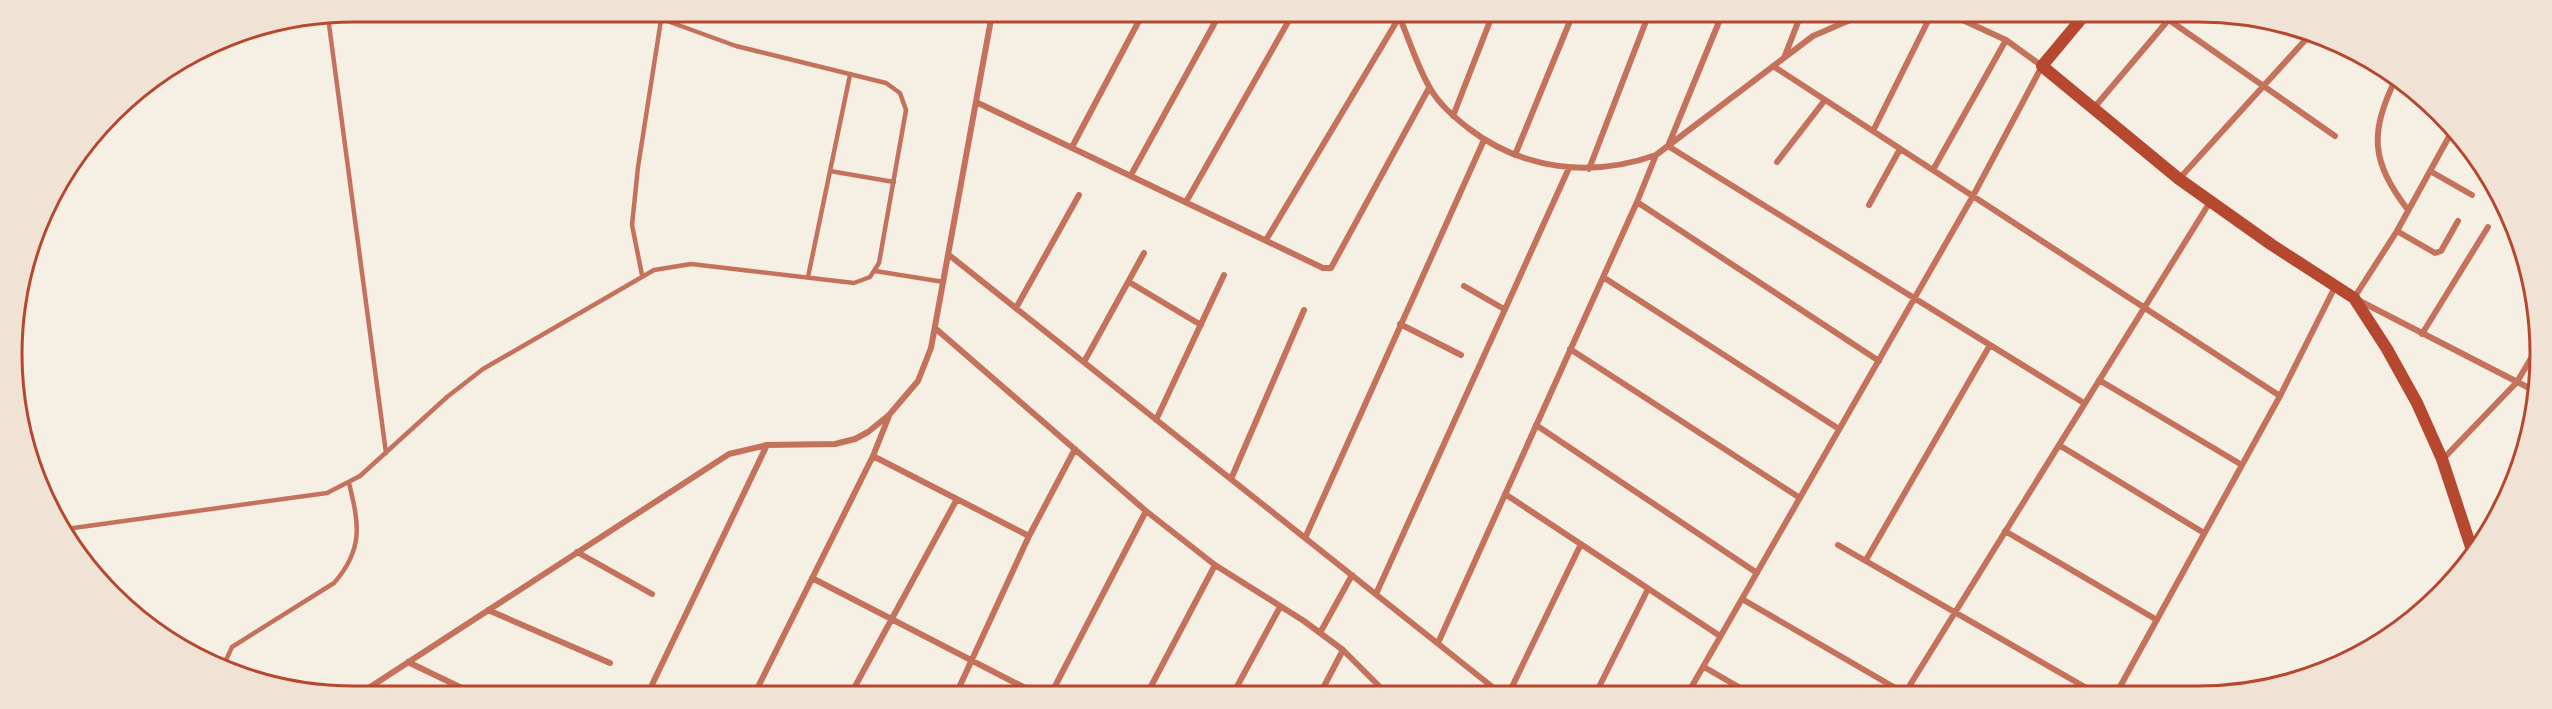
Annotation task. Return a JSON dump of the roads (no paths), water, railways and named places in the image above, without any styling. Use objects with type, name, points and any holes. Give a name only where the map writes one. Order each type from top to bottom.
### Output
[{"type":"main road","points":[[2079,22],[2042,66],[2179,179],[2354,298],[2407,385],[2442,459],[2470,544]]},
{"type":"street","points":[[372,686],[729,454],[767,445],[835,444],[855,439],[889,415],[918,381],[931,348],[990,22]]},
{"type":"street","points":[[1072,147],[1138,22]]},
{"type":"street","points":[[1131,175],[1215,22]]},
{"type":"street","points":[[1186,202],[1288,22]]},
{"type":"street","points":[[1266,240],[1395,22]]},
{"type":"street","points":[[1402,22],[1429,88],[1453,116],[1484,140],[1515,155],[1536,163],[1588,169],[1639,161],[1656,155],[1813,36],[1845,22]]},
{"type":"street","points":[[1404,27],[1406,22]]},
{"type":"street","points":[[1453,116],[1490,22]]},
{"type":"street","points":[[1515,155],[1570,22]]},
{"type":"street","points":[[1588,169],[1646,22]]},
{"type":"street","points":[[1668,146],[1719,22]]},
{"type":"street","points":[[1783,58],[1798,22]]},
{"type":"street","points":[[1872,131],[1927,22]]},
{"type":"street","points":[[1692,686],[1973,196],[2042,66],[2006,40],[1968,22]]},
{"type":"street","points":[[2092,109],[2167,22]]},
{"type":"street","points":[[2174,22],[2335,136]]},
{"type":"street","points":[[1933,170],[2006,40]]},
{"type":"street","points":[[2179,179],[2305,40]]},
{"type":"street","points":[[1773,66],[2280,396]]},
{"type":"street","points":[[2393,86],[2377,128],[2378,153],[2384,173],[2408,210]]},
{"type":"street","points":[[976,102],[1323,268],[1331,268],[1429,88]]},
{"type":"street","points":[[1777,162],[1825,100]]},
{"type":"street","points":[[2448,138],[2397,231],[2354,298],[2528,387]]},
{"type":"street","points":[[1305,538],[1484,140]]},
{"type":"street","points":[[1668,146],[2084,404]]},
{"type":"street","points":[[1869,205],[1900,149]]},
{"type":"street","points":[[1438,643],[1637,202],[1656,155]]},
{"type":"street","points":[[1376,594],[1569,168]]},
{"type":"street","points":[[2430,171],[2472,195]]},
{"type":"street","points":[[1016,308],[1079,195]]},
{"type":"street","points":[[1637,202],[1879,361]]},
{"type":"street","points":[[1908,686],[2210,202]]},
{"type":"street","points":[[2397,231],[2435,253],[2441,251],[2458,221]]},
{"type":"street","points":[[2422,334],[2488,227]]},
{"type":"street","points":[[1084,362],[1144,253]]},
{"type":"street","points":[[949,255],[1491,686]]},
{"type":"street","points":[[1156,420],[1224,275]]},
{"type":"street","points":[[1603,277],[1839,429]]},
{"type":"street","points":[[1129,282],[1201,325]]},
{"type":"street","points":[[1464,286],[1504,309]]},
{"type":"street","points":[[2120,686],[2280,396],[2335,286]]},
{"type":"street","points":[[1231,479],[1304,310]]},
{"type":"street","points":[[1400,324],[1461,356]]},
{"type":"street","points":[[935,328],[1146,511],[1215,565],[1343,650],[1380,686]]},
{"type":"street","points":[[1866,561],[1990,345]]},
{"type":"street","points":[[1570,350],[1800,498]]},
{"type":"street","points":[[2442,459],[2517,382],[2530,361]]},
{"type":"street","points":[[2099,380],[2242,465]]},
{"type":"street","points":[[758,686],[873,456],[889,415]]},
{"type":"street","points":[[1536,425],[1757,573]]},
{"type":"street","points":[[651,686],[767,445]]},
{"type":"street","points":[[2059,445],[2204,533]]},
{"type":"street","points":[[960,686],[1029,536],[1075,449]]},
{"type":"street","points":[[873,456],[1029,536]]},
{"type":"street","points":[[1505,494],[1720,636]]},
{"type":"street","points":[[855,686],[957,499]]},
{"type":"street","points":[[1055,686],[1146,511]]},
{"type":"street","points":[[2005,531],[2157,620]]},
{"type":"street","points":[[1512,686],[1581,544]]},
{"type":"street","points":[[1838,545],[2083,686]]},
{"type":"street","points":[[577,552],[652,594]]},
{"type":"street","points":[[1151,686],[1215,565]]},
{"type":"street","points":[[1320,633],[1352,575]]},
{"type":"street","points":[[812,578],[1023,686]]},
{"type":"street","points":[[1600,686],[1648,589]]},
{"type":"street","points":[[1742,599],[1892,686]]},
{"type":"street","points":[[1237,686],[1280,607]]},
{"type":"street","points":[[488,610],[610,663]]},
{"type":"street","points":[[1324,686],[1343,650]]},
{"type":"street","points":[[408,662],[458,686]]},
{"type":"street","points":[[1704,667],[1737,686]]},
{"type":"lane","points":[[642,275],[632,225],[638,167],[661,22]]},
{"type":"lane","points":[[72,528],[327,493],[350,483],[447,397],[483,369],[642,275],[666,266],[691,264],[854,283],[870,277],[879,263],[906,110],[905,101],[900,93],[886,82],[736,46],[667,22]]},
{"type":"lane","points":[[329,23],[386,453]]},
{"type":"lane","points":[[808,277],[850,75]]},
{"type":"lane","points":[[830,171],[894,182]]},
{"type":"lane","points":[[875,271],[944,282]]},
{"type":"lane","points":[[225,660],[232,647],[334,583],[342,575],[353,555],[358,533],[350,483]]}]
